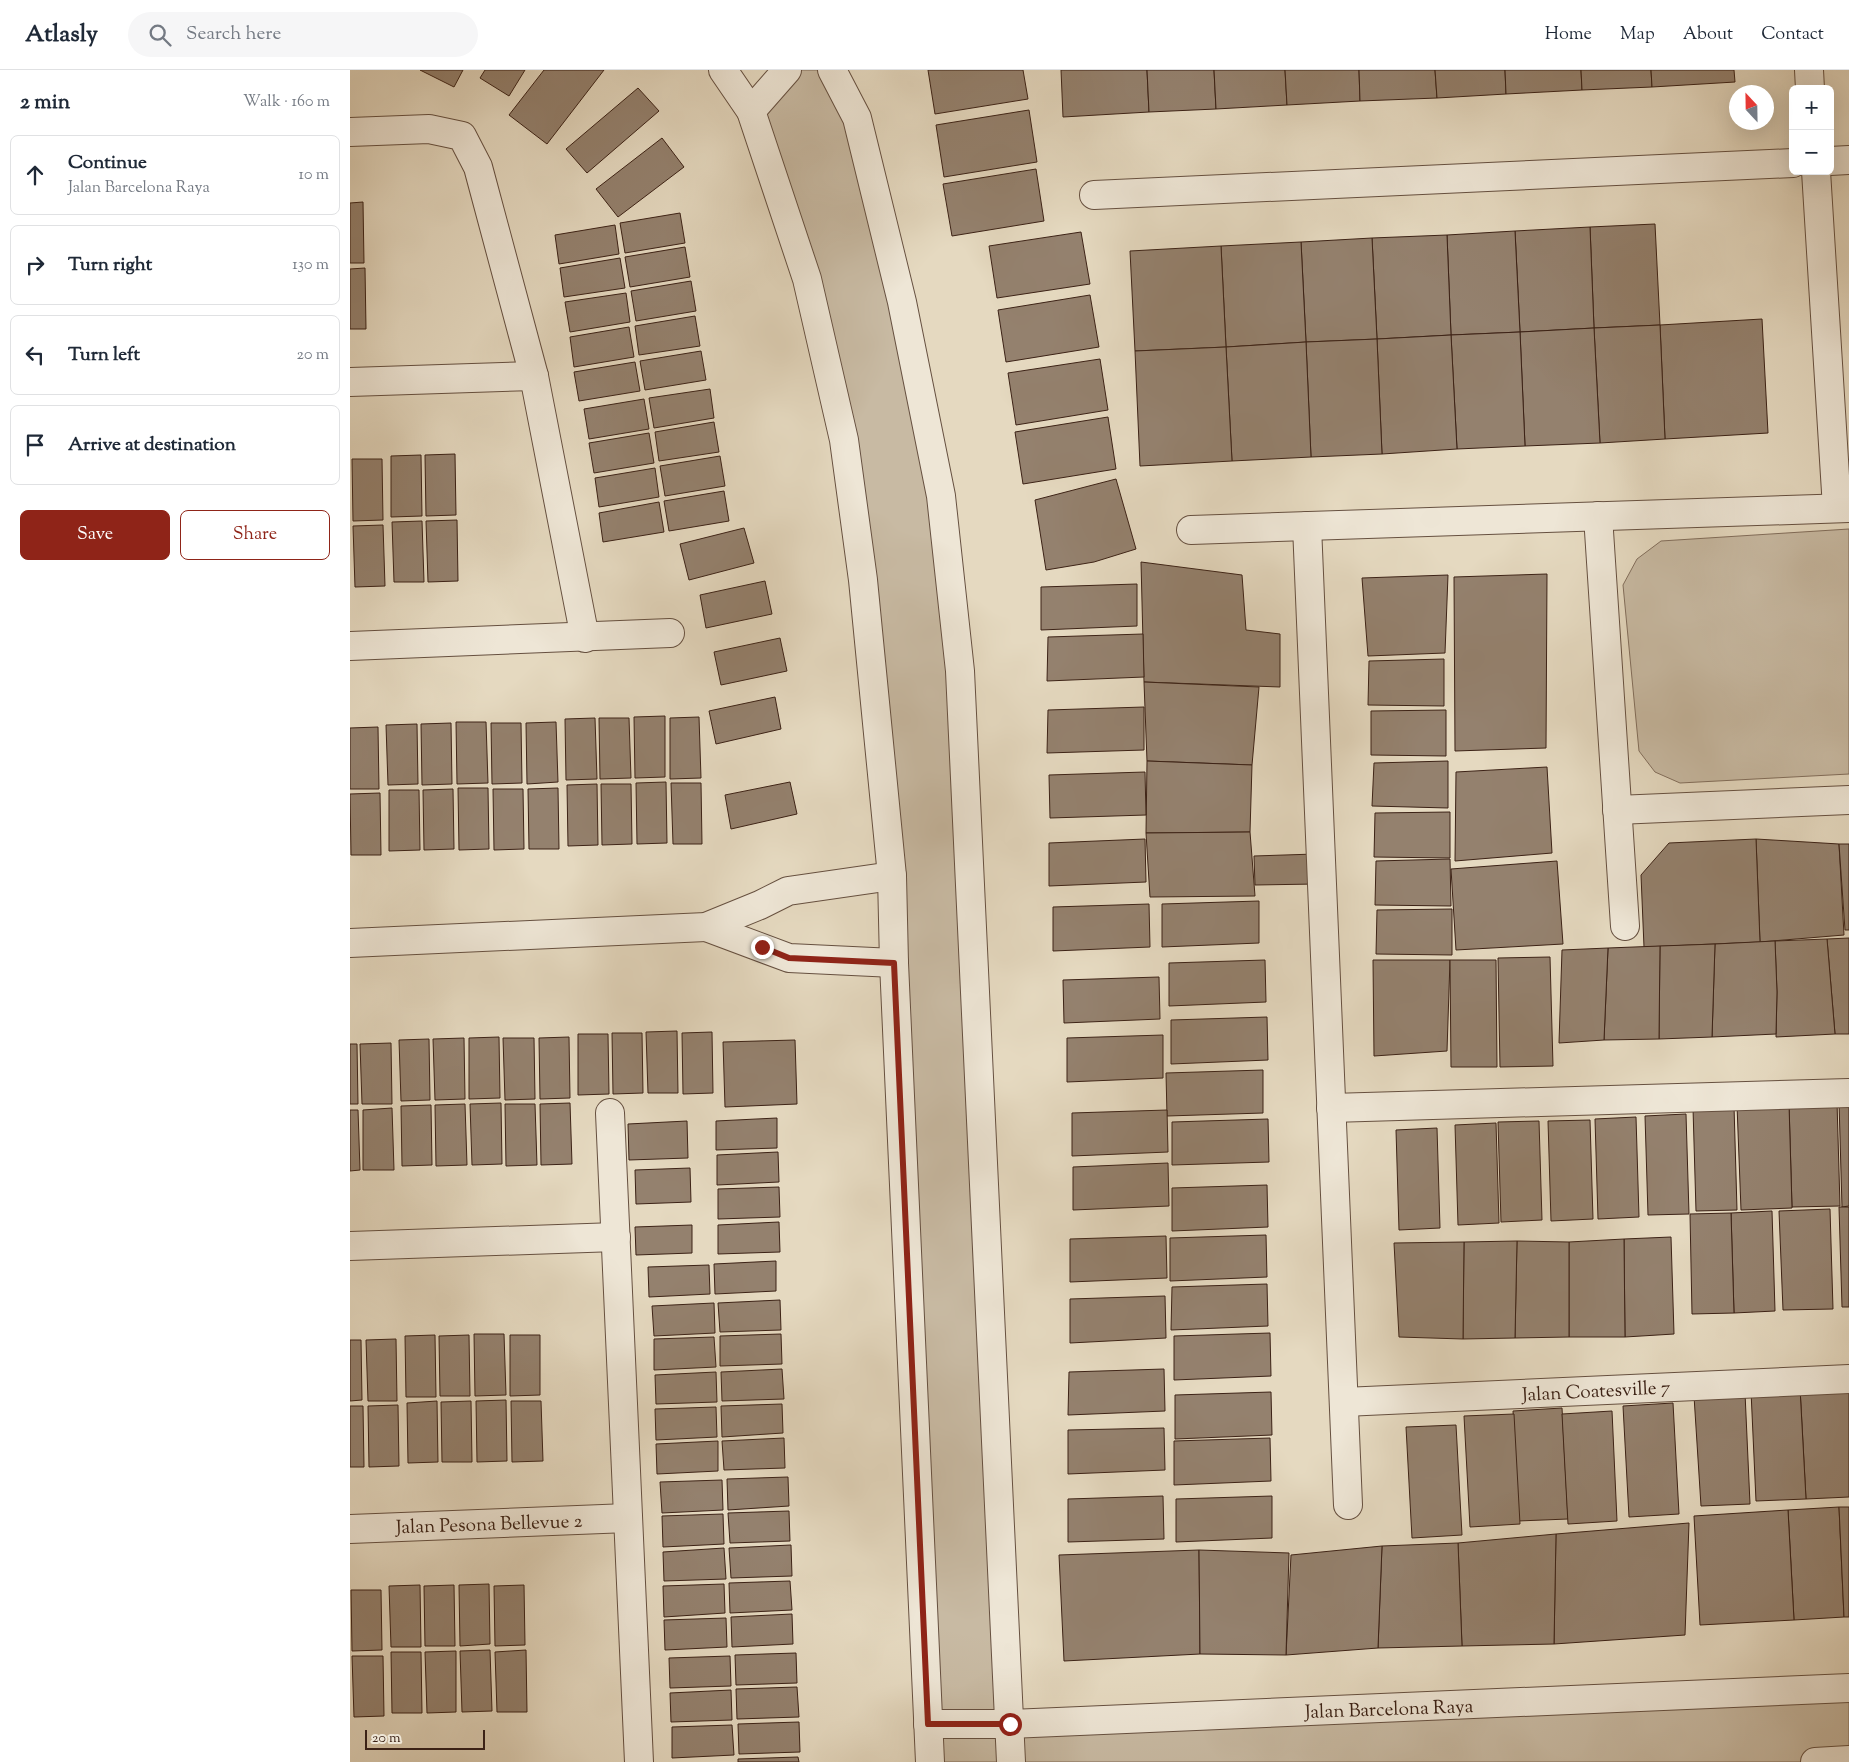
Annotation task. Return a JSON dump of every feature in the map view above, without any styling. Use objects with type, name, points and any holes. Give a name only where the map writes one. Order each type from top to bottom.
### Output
[{"type":"street","points":[[723,70],[751,111],[806,278],[844,440],[863,580],[892,876],[894,963],[930,1762]]},
{"type":"street","points":[[751,111],[787,70]]},
{"type":"street","points":[[832,70],[857,118],[902,302],[941,496],[958,652],[1011,1762]]},
{"type":"street","points":[[1809,70],[1810,85]]},
{"type":"street","points":[[350,132],[429,129],[462,136],[478,167],[534,376],[586,638]]},
{"type":"street","points":[[1834,161],[1849,160]]},
{"type":"street","points":[[1094,195],[1789,163]]},
{"type":"street","points":[[1190,530],[1843,508],[1816,175]]},
{"type":"street","points":[[350,382],[534,376]]},
{"type":"street","points":[[1598,516],[1625,926]]},
{"type":"street","points":[[1307,526],[1348,1505]]},
{"type":"street","points":[[350,646],[586,638],[670,633]]},
{"type":"street","points":[[1617,810],[1849,800]]},
{"type":"street","points":[[350,943],[706,926],[788,891],[892,876]]},
{"type":"street","points":[[706,926],[789,958],[894,963]]},
{"type":"street","points":[[1331,1108],[1849,1093]]},
{"type":"street","points":[[610,1113],[639,1762]]},
{"type":"street","points":[[350,1246],[616,1237]]},
{"type":"street","name":"Jalan Coatesville 7","points":[[1344,1402],[1849,1379]]},
{"type":"street","name":"Jalan Pesona Bellevue 2","points":[[350,1529],[628,1518]]},
{"type":"street","name":"Jalan Barcelona Raya","points":[[928,1724],[1010,1724],[1849,1688]]},
{"type":"street","points":[[1815,1762],[1849,1760]]},
{"type":"shaded area","points":[[787,70],[832,70],[941,496],[1010,1724],[1849,1694],[1849,1760],[1815,1762],[930,1762],[901,1118],[844,440],[751,111]]},
{"type":"shaded area","points":[[1849,529],[1849,774],[1680,783],[1655,772],[1639,751],[1623,585],[1637,559],[1661,541]]},
{"type":"building","points":[[420,70],[463,70],[454,87]]},
{"type":"building","points":[[485,70],[525,70],[509,96],[480,78]]},
{"type":"building","points":[[544,70],[604,70],[547,144],[509,115]]},
{"type":"building","points":[[928,70],[1023,70],[1028,99],[935,114]]},
{"type":"building","points":[[1061,70],[1147,70],[1149,112],[1063,117]]},
{"type":"building","points":[[1147,70],[1214,70],[1216,109],[1149,112]]},
{"type":"building","points":[[1214,70],[1285,70],[1287,105],[1216,109]]},
{"type":"building","points":[[1285,70],[1359,70],[1360,101],[1287,105]]},
{"type":"building","points":[[1359,70],[1435,70],[1437,98],[1360,101]]},
{"type":"building","points":[[1435,70],[1505,70],[1506,94],[1437,98]]},
{"type":"building","points":[[1505,70],[1581,70],[1582,90],[1506,94]]},
{"type":"building","points":[[1581,70],[1651,70],[1652,87],[1582,90]]},
{"type":"building","points":[[1651,70],[1734,70],[1735,82],[1652,87]]},
{"type":"building","points":[[638,88],[659,111],[587,173],[566,149]]},
{"type":"building","points":[[1029,110],[1037,162],[944,177],[936,125]]},
{"type":"building","points":[[662,138],[684,167],[618,217],[596,189]]},
{"type":"building","points":[[1036,169],[1044,221],[952,236],[943,184]]},
{"type":"building","points":[[363,202],[364,263],[350,263],[350,203]]},
{"type":"building","points":[[680,213],[685,243],[625,253],[620,223]]},
{"type":"building","points":[[1655,224],[1660,325],[1594,328],[1590,227]]},
{"type":"building","points":[[615,225],[619,254],[559,264],[555,235]]},
{"type":"building","points":[[1590,227],[1594,328],[1520,332],[1515,231]]},
{"type":"building","points":[[1515,231],[1520,332],[1451,335],[1447,235]]},
{"type":"building","points":[[1081,232],[1090,284],[997,298],[989,246]]},
{"type":"building","points":[[1447,235],[1451,335],[1377,339],[1372,238]]},
{"type":"building","points":[[1372,238],[1377,339],[1306,342],[1301,242]]},
{"type":"building","points":[[1301,242],[1306,342],[1226,347],[1221,246]]},
{"type":"building","points":[[1221,246],[1226,347],[1135,351],[1130,251]]},
{"type":"building","points":[[685,247],[690,277],[630,287],[625,257]]},
{"type":"building","points":[[620,258],[625,288],[564,297],[560,268]]},
{"type":"building","points":[[365,268],[366,329],[350,329],[350,269]]},
{"type":"building","points":[[691,281],[696,311],[636,321],[631,291]]},
{"type":"building","points":[[626,293],[630,322],[570,332],[565,302]]},
{"type":"building","points":[[1090,295],[1099,347],[1006,362],[998,310]]},
{"type":"building","points":[[695,316],[700,346],[639,355],[635,326]]},
{"type":"building","points":[[1762,319],[1768,433],[1665,439],[1660,325]]},
{"type":"building","points":[[1660,325],[1665,439],[1600,443],[1594,328]]},
{"type":"building","points":[[629,327],[634,357],[574,367],[570,337]]},
{"type":"building","points":[[1594,328],[1600,443],[1525,446],[1520,332]]},
{"type":"building","points":[[1520,332],[1525,446],[1457,449],[1451,335]]},
{"type":"building","points":[[1451,335],[1457,449],[1382,454],[1377,339]]},
{"type":"building","points":[[1377,339],[1382,454],[1311,457],[1306,342]]},
{"type":"building","points":[[1306,342],[1311,457],[1232,461],[1226,347]]},
{"type":"building","points":[[1226,347],[1232,461],[1140,466],[1135,351]]},
{"type":"building","points":[[701,351],[706,380],[645,390],[640,361]]},
{"type":"building","points":[[1100,359],[1108,410],[1016,425],[1008,373]]},
{"type":"building","points":[[635,362],[640,391],[579,401],[574,372]]},
{"type":"building","points":[[710,389],[714,418],[654,428],[649,398]]},
{"type":"building","points":[[644,399],[649,429],[589,439],[584,409]]},
{"type":"building","points":[[1108,417],[1116,469],[1023,484],[1015,432]]},
{"type":"building","points":[[714,422],[719,452],[659,461],[655,432]]},
{"type":"building","points":[[649,433],[654,463],[594,473],[589,443]]},
{"type":"building","points":[[455,454],[456,515],[426,516],[425,455]]},
{"type":"building","points":[[421,455],[422,516],[391,517],[391,456]]},
{"type":"building","points":[[720,456],[725,486],[665,496],[660,466]]},
{"type":"building","points":[[352,459],[382,459],[383,520],[353,521]]},
{"type":"building","points":[[655,468],[659,497],[599,507],[595,478]]},
{"type":"building","points":[[1116,479],[1136,549],[1094,562],[1046,570],[1035,500]]},
{"type":"building","points":[[724,491],[729,521],[669,531],[664,501]]},
{"type":"building","points":[[659,502],[664,532],[603,542],[599,513]]},
{"type":"building","points":[[457,520],[458,581],[428,582],[426,521]]},
{"type":"building","points":[[422,521],[424,582],[394,582],[392,522]]},
{"type":"building","points":[[383,525],[385,586],[355,587],[353,526]]},
{"type":"building","points":[[744,528],[754,563],[689,580],[680,544]]},
{"type":"building","points":[[1141,562],[1242,575],[1246,630],[1280,634],[1280,687],[1144,682]]},
{"type":"building","points":[[1547,574],[1546,748],[1455,751],[1454,577]]},
{"type":"building","points":[[1448,575],[1445,653],[1368,656],[1362,578]]},
{"type":"building","points":[[765,581],[772,614],[706,628],[700,595]]},
{"type":"building","points":[[1137,584],[1137,626],[1041,630],[1041,587]]},
{"type":"building","points":[[1143,634],[1144,677],[1047,681],[1048,637]]},
{"type":"building","points":[[780,638],[787,671],[721,685],[714,652]]},
{"type":"building","points":[[1444,659],[1444,706],[1368,705],[1369,661]]},
{"type":"building","points":[[1144,682],[1259,687],[1252,765],[1147,761]]},
{"type":"building","points":[[775,697],[781,729],[716,744],[709,711]]},
{"type":"building","points":[[1144,707],[1144,750],[1047,753],[1048,710]]},
{"type":"building","points":[[1446,710],[1446,756],[1371,755],[1371,711]]},
{"type":"building","points":[[665,716],[665,777],[635,778],[634,717]]},
{"type":"building","points":[[699,717],[701,778],[670,779],[670,718]]},
{"type":"building","points":[[595,718],[597,779],[566,780],[565,719]]},
{"type":"building","points":[[599,718],[629,718],[631,778],[600,779]]},
{"type":"building","points":[[456,722],[486,722],[488,783],[457,784]]},
{"type":"building","points":[[556,722],[558,782],[527,784],[526,723]]},
{"type":"building","points":[[451,723],[452,784],[422,785],[421,724]]},
{"type":"building","points":[[491,723],[521,723],[522,783],[492,784]]},
{"type":"building","points":[[417,724],[418,784],[388,785],[386,725]]},
{"type":"building","points":[[378,727],[379,789],[350,789],[350,728]]},
{"type":"building","points":[[1147,761],[1252,765],[1250,832],[1146,833]]},
{"type":"building","points":[[1448,761],[1448,808],[1372,806],[1374,763]]},
{"type":"building","points":[[1547,767],[1552,853],[1455,861],[1456,772]]},
{"type":"building","points":[[1145,772],[1146,815],[1050,818],[1049,775]]},
{"type":"building","points":[[666,782],[667,843],[637,844],[636,783]]},
{"type":"building","points":[[790,782],[797,814],[731,829],[725,795]]},
{"type":"building","points":[[671,783],[701,783],[702,844],[673,844]]},
{"type":"building","points":[[597,784],[598,845],[568,846],[567,785]]},
{"type":"building","points":[[601,784],[631,784],[632,844],[602,845]]},
{"type":"building","points":[[458,788],[488,788],[489,849],[459,850]]},
{"type":"building","points":[[558,788],[559,849],[529,849],[528,789]]},
{"type":"building","points":[[453,789],[454,849],[424,850],[423,790]]},
{"type":"building","points":[[493,789],[523,789],[524,849],[494,850]]},
{"type":"building","points":[[389,790],[419,790],[420,850],[389,851]]},
{"type":"building","points":[[380,793],[381,855],[351,855],[350,794]]},
{"type":"building","points":[[1450,812],[1450,858],[1374,857],[1375,813]]},
{"type":"building","points":[[1250,832],[1255,896],[1150,897],[1146,833]]},
{"type":"building","points":[[1145,839],[1146,882],[1049,886],[1049,843]]},
{"type":"building","points":[[1756,839],[1839,844],[1844,935],[1760,942]]},
{"type":"building","points":[[1756,839],[1760,942],[1644,947],[1641,875],[1669,843]]},
{"type":"building","points":[[1839,844],[1849,844],[1849,930],[1845,930]]},
{"type":"building","points":[[1315,854],[1316,884],[1255,885],[1254,856]]},
{"type":"building","points":[[1450,859],[1451,906],[1375,905],[1376,861]]},
{"type":"building","points":[[1557,861],[1563,944],[1456,950],[1451,869]]},
{"type":"building","points":[[1259,901],[1259,943],[1162,947],[1162,904]]},
{"type":"building","points":[[1149,904],[1150,947],[1053,951],[1053,907]]},
{"type":"building","points":[[1452,909],[1452,955],[1376,954],[1377,910]]},
{"type":"building","points":[[1849,938],[1849,1034],[1835,1034],[1827,939]]},
{"type":"building","points":[[1827,939],[1835,1034],[1776,1037],[1775,941]]},
{"type":"building","points":[[1775,941],[1776,1034],[1712,1037],[1715,944]]},
{"type":"building","points":[[1715,944],[1712,1037],[1659,1039],[1660,946]]},
{"type":"building","points":[[1660,946],[1659,1039],[1604,1040],[1608,948]]},
{"type":"building","points":[[1608,948],[1604,1040],[1559,1043],[1562,950]]},
{"type":"building","points":[[1550,957],[1553,1066],[1500,1067],[1498,958]]},
{"type":"building","points":[[1265,960],[1266,1002],[1169,1006],[1169,963]]},
{"type":"building","points":[[1373,960],[1450,960],[1447,1051],[1374,1056]]},
{"type":"building","points":[[1450,960],[1496,960],[1497,1067],[1451,1067]]},
{"type":"building","points":[[1159,977],[1160,1019],[1064,1023],[1063,980]]},
{"type":"building","points":[[1267,1017],[1268,1060],[1171,1064],[1171,1020]]},
{"type":"building","points":[[677,1031],[678,1093],[648,1093],[646,1032]]},
{"type":"building","points":[[712,1032],[713,1093],[683,1094],[682,1033]]},
{"type":"building","points":[[612,1033],[642,1033],[643,1093],[613,1094]]},
{"type":"building","points":[[578,1034],[608,1034],[609,1094],[578,1095]]},
{"type":"building","points":[[1163,1035],[1163,1078],[1067,1082],[1067,1038]]},
{"type":"building","points":[[499,1037],[500,1098],[469,1099],[469,1038]]},
{"type":"building","points":[[569,1037],[570,1098],[540,1099],[539,1038]]},
{"type":"building","points":[[464,1038],[465,1099],[435,1100],[433,1039]]},
{"type":"building","points":[[503,1038],[534,1038],[535,1099],[505,1100]]},
{"type":"building","points":[[429,1039],[430,1100],[401,1101],[399,1040]]},
{"type":"building","points":[[795,1040],[797,1104],[725,1107],[723,1042]]},
{"type":"building","points":[[391,1043],[392,1104],[362,1104],[360,1044]]},
{"type":"building","points":[[350,1044],[357,1044],[358,1104],[350,1104]]},
{"type":"building","points":[[1263,1070],[1263,1113],[1167,1116],[1166,1073]]},
{"type":"building","points":[[1837,1102],[1840,1206],[1792,1207],[1789,1104]]},
{"type":"building","points":[[1839,1102],[1849,1102],[1849,1206],[1842,1207]]},
{"type":"building","points":[[501,1103],[502,1164],[472,1165],[470,1104]]},
{"type":"building","points":[[570,1103],[572,1164],[541,1165],[540,1104]]},
{"type":"building","points":[[465,1104],[467,1165],[436,1166],[435,1105]]},
{"type":"building","points":[[505,1104],[535,1104],[537,1165],[506,1166]]},
{"type":"building","points":[[1789,1104],[1792,1208],[1741,1210],[1737,1105]]},
{"type":"building","points":[[431,1105],[432,1165],[402,1166],[401,1106]]},
{"type":"building","points":[[1734,1106],[1737,1210],[1696,1211],[1693,1108]]},
{"type":"building","points":[[392,1108],[394,1170],[363,1170],[363,1110]]},
{"type":"building","points":[[350,1110],[358,1110],[360,1170],[350,1171]]},
{"type":"building","points":[[1167,1110],[1168,1152],[1072,1156],[1072,1113]]},
{"type":"building","points":[[1686,1114],[1689,1214],[1648,1215],[1645,1116]]},
{"type":"building","points":[[1636,1117],[1639,1217],[1598,1219],[1595,1119]]},
{"type":"building","points":[[777,1118],[777,1148],[716,1150],[716,1121]]},
{"type":"building","points":[[1268,1119],[1269,1162],[1172,1165],[1172,1122]]},
{"type":"building","points":[[1590,1120],[1593,1219],[1551,1221],[1548,1121]]},
{"type":"building","points":[[687,1121],[688,1158],[629,1160],[628,1124]]},
{"type":"building","points":[[1539,1121],[1542,1220],[1501,1222],[1498,1122]]},
{"type":"building","points":[[1496,1123],[1499,1223],[1458,1225],[1455,1125]]},
{"type":"building","points":[[1437,1128],[1440,1228],[1399,1230],[1396,1130]]},
{"type":"building","points":[[778,1152],[779,1182],[717,1185],[717,1155]]},
{"type":"building","points":[[1168,1163],[1169,1206],[1073,1210],[1073,1167]]},
{"type":"building","points":[[690,1168],[691,1202],[636,1204],[635,1170]]},
{"type":"building","points":[[1267,1185],[1268,1227],[1172,1231],[1172,1188]]},
{"type":"building","points":[[779,1187],[780,1217],[718,1219],[718,1189]]},
{"type":"building","points":[[1839,1207],[1849,1207],[1849,1307],[1842,1307]]},
{"type":"building","points":[[1830,1209],[1833,1309],[1783,1310],[1779,1211]]},
{"type":"building","points":[[1772,1211],[1775,1311],[1734,1313],[1731,1213]]},
{"type":"building","points":[[1731,1213],[1734,1313],[1692,1314],[1690,1214]]},
{"type":"building","points":[[779,1222],[780,1252],[718,1254],[718,1225]]},
{"type":"building","points":[[692,1225],[692,1253],[636,1255],[635,1227]]},
{"type":"building","points":[[1266,1235],[1267,1277],[1170,1281],[1170,1238]]},
{"type":"building","points":[[1166,1236],[1167,1278],[1070,1282],[1070,1239]]},
{"type":"building","points":[[1671,1237],[1674,1334],[1625,1337],[1624,1239]]},
{"type":"building","points":[[1624,1239],[1625,1337],[1569,1337],[1569,1242]]},
{"type":"building","points":[[1517,1241],[1569,1242],[1569,1337],[1515,1338]]},
{"type":"building","points":[[1517,1241],[1515,1338],[1463,1339],[1464,1242]]},
{"type":"building","points":[[1464,1242],[1463,1339],[1399,1337],[1394,1243]]},
{"type":"building","points":[[776,1261],[776,1291],[715,1294],[714,1264]]},
{"type":"building","points":[[709,1265],[710,1294],[649,1297],[648,1267]]},
{"type":"building","points":[[1267,1284],[1268,1326],[1171,1330],[1172,1287]]},
{"type":"building","points":[[1165,1296],[1166,1338],[1070,1343],[1070,1299]]},
{"type":"building","points":[[780,1300],[781,1330],[720,1332],[718,1303]]},
{"type":"building","points":[[714,1303],[715,1333],[654,1336],[652,1306]]},
{"type":"building","points":[[1270,1333],[1271,1376],[1174,1380],[1174,1336]]},
{"type":"building","points":[[474,1334],[504,1334],[506,1395],[475,1396]]},
{"type":"building","points":[[781,1334],[782,1364],[720,1366],[720,1336]]},
{"type":"building","points":[[435,1335],[436,1397],[406,1397],[405,1336]]},
{"type":"building","points":[[469,1335],[470,1396],[440,1396],[439,1336]]},
{"type":"building","points":[[510,1335],[540,1335],[540,1395],[510,1396]]},
{"type":"building","points":[[714,1337],[716,1367],[654,1370],[654,1339]]},
{"type":"building","points":[[396,1339],[397,1401],[368,1401],[366,1340]]},
{"type":"building","points":[[350,1340],[361,1340],[362,1400],[350,1401]]},
{"type":"building","points":[[782,1369],[784,1399],[722,1401],[721,1372]]},
{"type":"building","points":[[1164,1369],[1165,1411],[1068,1415],[1069,1372]]},
{"type":"building","points":[[716,1372],[717,1402],[656,1404],[655,1375]]},
{"type":"building","points":[[1849,1385],[1849,1497],[1806,1499],[1800,1388]]},
{"type":"building","points":[[1800,1388],[1806,1499],[1756,1501],[1751,1391]]},
{"type":"building","points":[[1271,1392],[1272,1435],[1175,1439],[1175,1395]]},
{"type":"building","points":[[1745,1393],[1750,1504],[1701,1506],[1694,1396]]},
{"type":"building","points":[[506,1400],[507,1461],[477,1462],[476,1401]]},
{"type":"building","points":[[437,1401],[438,1462],[408,1463],[407,1403]]},
{"type":"building","points":[[471,1401],[472,1462],[442,1462],[441,1402]]},
{"type":"building","points":[[511,1401],[541,1401],[543,1461],[512,1462]]},
{"type":"building","points":[[1673,1403],[1679,1514],[1629,1517],[1623,1406]]},
{"type":"building","points":[[782,1404],[783,1433],[722,1437],[721,1406]]},
{"type":"building","points":[[398,1405],[399,1466],[369,1467],[368,1406]]},
{"type":"building","points":[[350,1406],[363,1406],[364,1467],[350,1467]]},
{"type":"building","points":[[716,1407],[717,1437],[656,1440],[655,1409]]},
{"type":"building","points":[[1562,1408],[1568,1519],[1518,1521],[1513,1411]]},
{"type":"building","points":[[1612,1411],[1617,1521],[1568,1524],[1562,1414]]},
{"type":"building","points":[[1514,1414],[1520,1524],[1470,1527],[1464,1416]]},
{"type":"building","points":[[1456,1425],[1462,1535],[1412,1538],[1406,1427]]},
{"type":"building","points":[[1164,1428],[1165,1470],[1068,1474],[1068,1430]]},
{"type":"building","points":[[784,1438],[785,1468],[724,1470],[722,1441]]},
{"type":"building","points":[[1270,1438],[1271,1481],[1174,1485],[1174,1441]]},
{"type":"building","points":[[718,1441],[718,1471],[657,1474],[656,1444]]},
{"type":"building","points":[[788,1477],[789,1506],[728,1510],[727,1479]]},
{"type":"building","points":[[722,1480],[723,1510],[662,1513],[660,1482]]},
{"type":"building","points":[[1163,1496],[1164,1539],[1068,1542],[1068,1499]]},
{"type":"building","points":[[1272,1496],[1272,1538],[1176,1542],[1176,1499]]},
{"type":"building","points":[[1839,1507],[1844,1617],[1794,1620],[1788,1510]]},
{"type":"building","points":[[1839,1507],[1849,1507],[1849,1617],[1844,1617]]},
{"type":"building","points":[[1788,1510],[1794,1620],[1700,1625],[1694,1516]]},
{"type":"building","points":[[789,1511],[790,1541],[730,1543],[728,1513]]},
{"type":"building","points":[[723,1514],[724,1544],[663,1547],[662,1516]]},
{"type":"building","points":[[1689,1523],[1685,1635],[1554,1644],[1556,1534]]},
{"type":"building","points":[[1556,1534],[1554,1644],[1462,1646],[1458,1543]]},
{"type":"building","points":[[1458,1543],[1462,1646],[1378,1648],[1382,1546]]},
{"type":"building","points":[[791,1545],[792,1576],[731,1578],[729,1548]]},
{"type":"building","points":[[1382,1546],[1378,1648],[1286,1655],[1291,1555]]},
{"type":"building","points":[[724,1548],[726,1579],[664,1581],[663,1552]]},
{"type":"building","points":[[1199,1550],[1200,1654],[1064,1661],[1059,1555]]},
{"type":"building","points":[[1199,1550],[1289,1553],[1286,1655],[1200,1654]]},
{"type":"building","points":[[790,1581],[792,1610],[730,1613],[729,1583]]},
{"type":"building","points":[[489,1584],[490,1644],[460,1646],[459,1585]]},
{"type":"building","points":[[724,1584],[725,1613],[664,1617],[663,1586]]},
{"type":"building","points":[[420,1585],[421,1647],[391,1647],[389,1586]]},
{"type":"building","points":[[454,1585],[455,1646],[425,1646],[424,1586]]},
{"type":"building","points":[[524,1585],[525,1645],[495,1646],[494,1586]]},
{"type":"building","points":[[351,1590],[381,1590],[382,1650],[352,1651]]},
{"type":"building","points":[[792,1614],[793,1644],[732,1647],[731,1617]]},
{"type":"building","points":[[726,1618],[727,1647],[665,1650],[664,1620]]},
{"type":"building","points":[[490,1650],[492,1711],[462,1712],[460,1651]]},
{"type":"building","points":[[526,1650],[527,1712],[497,1712],[495,1652]]},
{"type":"building","points":[[456,1651],[456,1712],[427,1713],[425,1652]]},
{"type":"building","points":[[391,1652],[421,1652],[422,1713],[392,1713]]},
{"type":"building","points":[[796,1653],[797,1683],[736,1685],[735,1655]]},
{"type":"building","points":[[352,1656],[383,1656],[384,1716],[354,1717]]},
{"type":"building","points":[[730,1656],[731,1686],[670,1688],[669,1658]]},
{"type":"building","points":[[797,1687],[799,1717],[737,1719],[736,1689]]},
{"type":"building","points":[[731,1690],[732,1720],[671,1722],[670,1693]]},
{"type":"building","points":[[799,1722],[800,1752],[739,1754],[738,1724]]},
{"type":"building","points":[[732,1725],[734,1755],[672,1758],[672,1727]]},
{"type":"building","points":[[798,1757],[799,1762],[738,1762],[738,1759]]},
{"type":"route","points":[[762,947],[789,958],[894,963],[928,1724],[1010,1724]]}]
